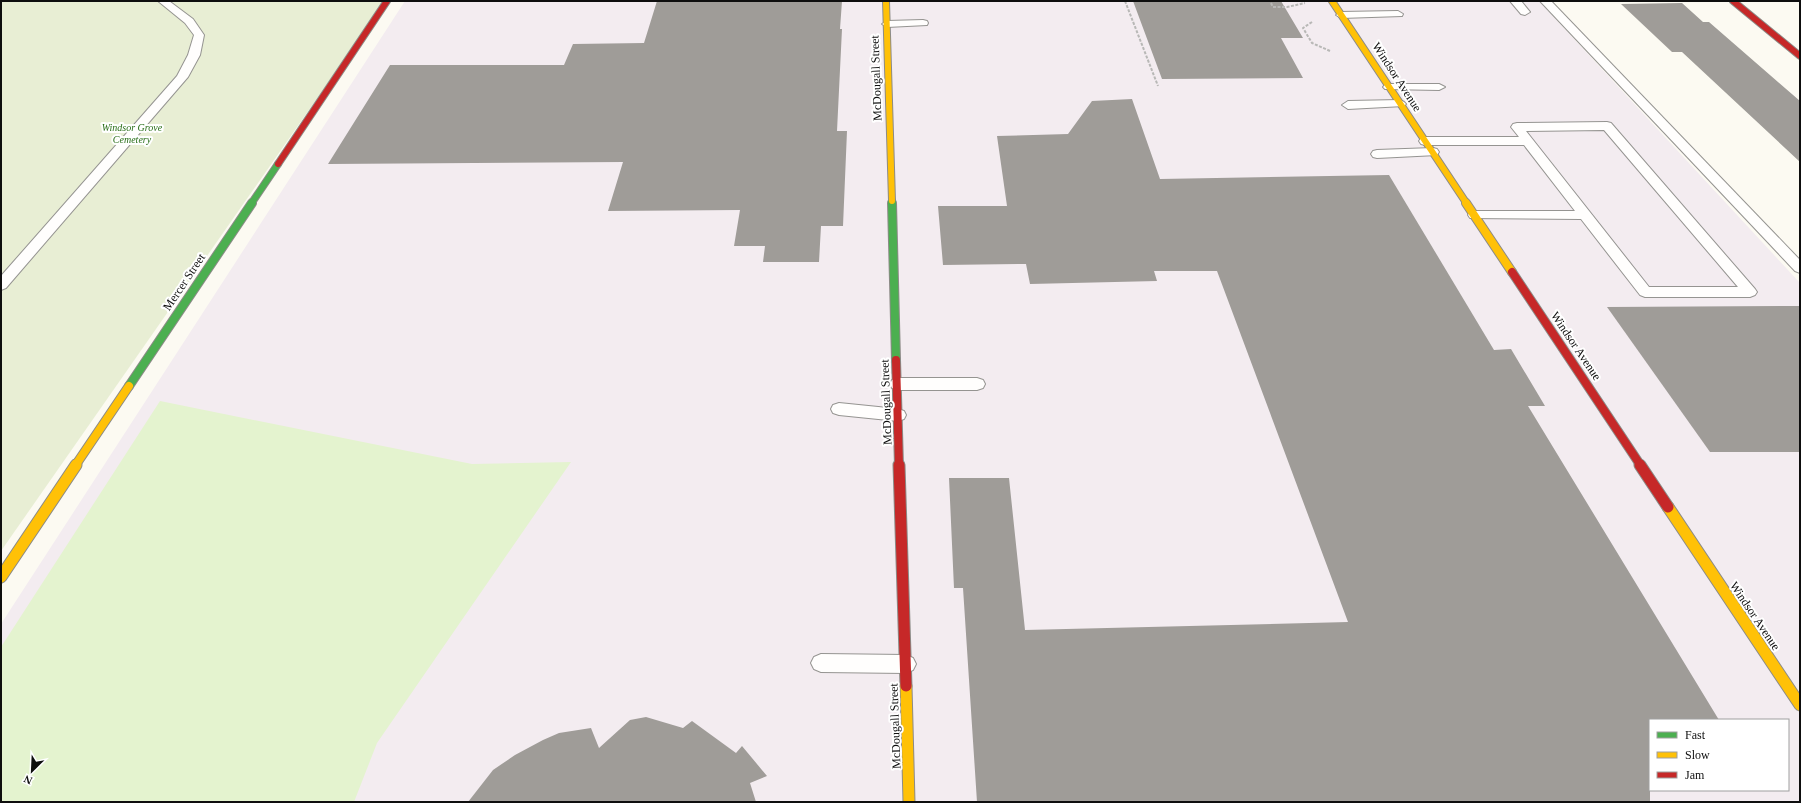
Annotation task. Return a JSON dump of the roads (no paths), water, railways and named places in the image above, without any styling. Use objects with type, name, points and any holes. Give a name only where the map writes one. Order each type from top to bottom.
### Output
[{"type":"street","name":"Mercer Street","points":[[1,577],[387,1]]},
{"type":"street","name":"McDougall Street","points":[[886,1],[909,802]]},
{"type":"street","name":"Windsor Avenue","points":[[1332,1],[1800,705]]},
{"type":"street","points":[[1733,1],[1800,56]]},
{"type":"lane","points":[[1,285],[7,271],[182,77],[194,55],[199,35],[189,21],[163,1]]},
{"type":"lane","points":[[1515,1],[1525,12]]},
{"type":"lane","points":[[1545,1],[1800,268]]},
{"type":"lane","points":[[1341,15],[1398,14]]},
{"type":"lane","points":[[887,24],[923,23]]},
{"type":"lane","points":[[1389,87],[1439,87]]},
{"type":"lane","points":[[1348,105],[1400,104]]},
{"type":"lane","points":[[1607,126],[1750,292],[1645,292],[1586,215],[1517,127],[1607,126]]},
{"type":"lane","points":[[1425,141],[1529,141]]},
{"type":"lane","points":[[1377,154],[1433,152]]},
{"type":"lane","points":[[1475,215],[1586,215]]},
{"type":"lane","points":[[898,384],[977,384]]},
{"type":"lane","points":[[839,409],[898,415]]},
{"type":"lane","points":[[821,663],[906,664]]},
{"type":"park label","name":"Windsor Grove Cemetery","points":[[132,132]]}]
